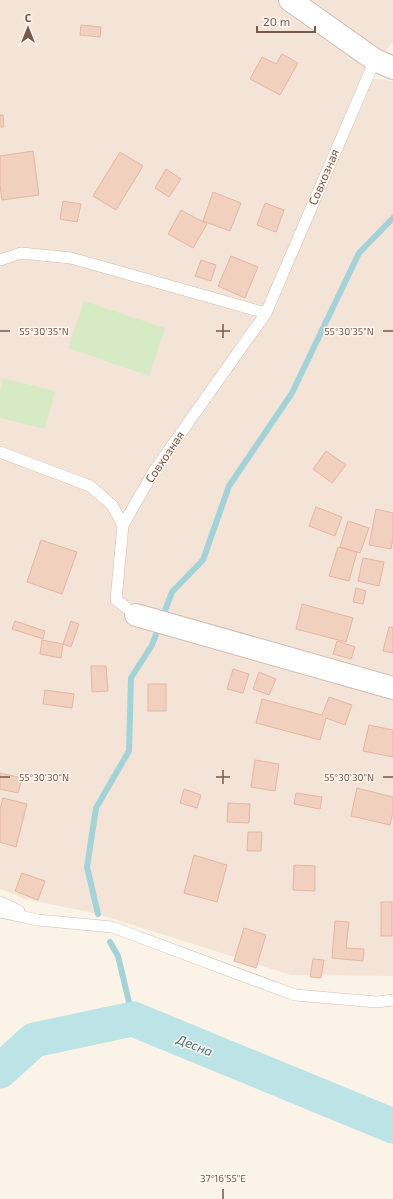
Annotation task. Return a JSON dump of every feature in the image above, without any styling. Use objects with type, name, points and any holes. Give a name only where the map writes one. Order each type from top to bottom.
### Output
[{"type":"street","points":[[290,0],[384,64]]},
{"type":"street","points":[[136,615],[393,688]]},
{"type":"lane","name":"Совхозная","points":[[136,615],[116,600],[123,525],[154,471],[266,313],[384,64]]},
{"type":"lane","points":[[0,260],[21,253],[71,258],[266,313]]},
{"type":"lane","points":[[0,452],[90,486],[112,505],[123,525]]},
{"type":"lane","points":[[0,902],[38,920]]},
{"type":"lane","points":[[0,912],[38,920],[112,927],[295,995],[377,1002],[393,1000]]},
{"type":"shaded area","points":[[0,0],[393,0],[393,42],[365,79],[393,81],[393,976],[291,975],[98,914],[25,899],[0,889]]},
{"type":"green space","points":[[84,301],[165,328],[149,376],[68,348]]},
{"type":"green space","points":[[3,378],[55,391],[45,429],[0,418],[0,391]]},
{"type":"building","points":[[81,25],[101,27],[100,37],[80,35]]},
{"type":"building","points":[[282,54],[298,63],[280,95],[250,79],[262,57],[276,64]]},
{"type":"building","points":[[0,115],[3,115],[4,127],[0,127]]},
{"type":"building","points":[[33,151],[39,195],[2,200],[0,185],[0,156]]},
{"type":"building","points":[[120,152],[143,166],[116,210],[93,196]]},
{"type":"building","points":[[166,169],[181,179],[169,197],[155,188]]},
{"type":"building","points":[[213,192],[241,203],[230,231],[203,221]]},
{"type":"building","points":[[63,201],[81,204],[77,222],[60,219]]},
{"type":"building","points":[[265,203],[284,210],[276,232],[257,225]]},
{"type":"building","points":[[181,210],[207,224],[193,248],[168,234]]},
{"type":"building","points":[[231,256],[258,267],[245,298],[218,286]]},
{"type":"building","points":[[201,260],[216,265],[211,281],[195,276]]},
{"type":"building","points":[[326,451],[346,465],[332,483],[313,469]]},
{"type":"building","points":[[316,507],[342,517],[335,536],[309,526]]},
{"type":"building","points":[[376,509],[393,513],[393,539],[391,549],[369,545]]},
{"type":"building","points":[[348,521],[369,528],[360,553],[340,547]]},
{"type":"building","points":[[41,540],[77,552],[62,594],[27,582]]},
{"type":"building","points":[[338,547],[357,552],[349,581],[329,576]]},
{"type":"building","points":[[363,558],[384,562],[379,586],[358,581]]},
{"type":"building","points":[[356,588],[366,591],[363,604],[353,602]]},
{"type":"building","points":[[302,604],[353,618],[346,642],[296,629]]},
{"type":"building","points":[[15,621],[45,631],[43,639],[12,629]]},
{"type":"building","points":[[71,621],[79,624],[71,647],[63,644]]},
{"type":"building","points":[[389,627],[393,628],[393,653],[383,651]]},
{"type":"building","points":[[42,640],[63,644],[61,658],[40,654]]},
{"type":"building","points":[[337,641],[355,647],[351,659],[333,654]]},
{"type":"building","points":[[91,666],[106,666],[108,691],[92,692]]},
{"type":"building","points":[[233,669],[249,674],[243,693],[227,689]]},
{"type":"building","points":[[259,672],[276,679],[269,695],[253,689]]},
{"type":"building","points":[[148,684],[166,684],[166,711],[148,711]]},
{"type":"building","points":[[45,690],[74,694],[72,708],[43,704]]},
{"type":"building","points":[[329,697],[352,705],[345,725],[326,718],[320,740],[256,723],[262,699],[322,715]]},
{"type":"building","points":[[369,725],[393,730],[393,757],[363,751]]},
{"type":"building","points":[[255,760],[279,764],[275,791],[251,787]]},
{"type":"building","points":[[0,773],[22,778],[18,793],[0,789]]},
{"type":"building","points":[[357,788],[393,797],[393,812],[390,825],[351,816]]},
{"type":"building","points":[[184,789],[201,795],[197,808],[180,803]]},
{"type":"building","points":[[296,793],[322,797],[320,809],[294,804]]},
{"type":"building","points":[[3,798],[27,804],[16,847],[0,842],[0,809]]},
{"type":"building","points":[[228,803],[250,804],[249,823],[227,822]]},
{"type":"building","points":[[248,832],[262,832],[261,851],[247,851]]},
{"type":"building","points":[[194,855],[227,865],[217,902],[184,893]]},
{"type":"building","points":[[294,865],[315,866],[315,891],[293,890]]},
{"type":"building","points":[[22,873],[45,881],[38,900],[15,891]]},
{"type":"building","points":[[381,902],[392,902],[392,936],[381,936]]},
{"type":"building","points":[[335,921],[349,922],[346,948],[364,949],[363,961],[332,958]]},
{"type":"building","points":[[244,928],[266,935],[256,968],[234,961]]},
{"type":"building","points":[[313,959],[324,960],[321,978],[310,977]]},
{"type":"waterway","points":[[98,914],[87,867],[96,808],[129,751],[131,678],[152,645],[172,592],[203,560],[229,486],[292,393],[359,253],[393,218]]},
{"type":"waterway","points":[[110,942],[118,956],[133,1019]]},
{"type":"waterway","name":"Десна","points":[[0,1071],[34,1040],[133,1019],[393,1126]]}]
